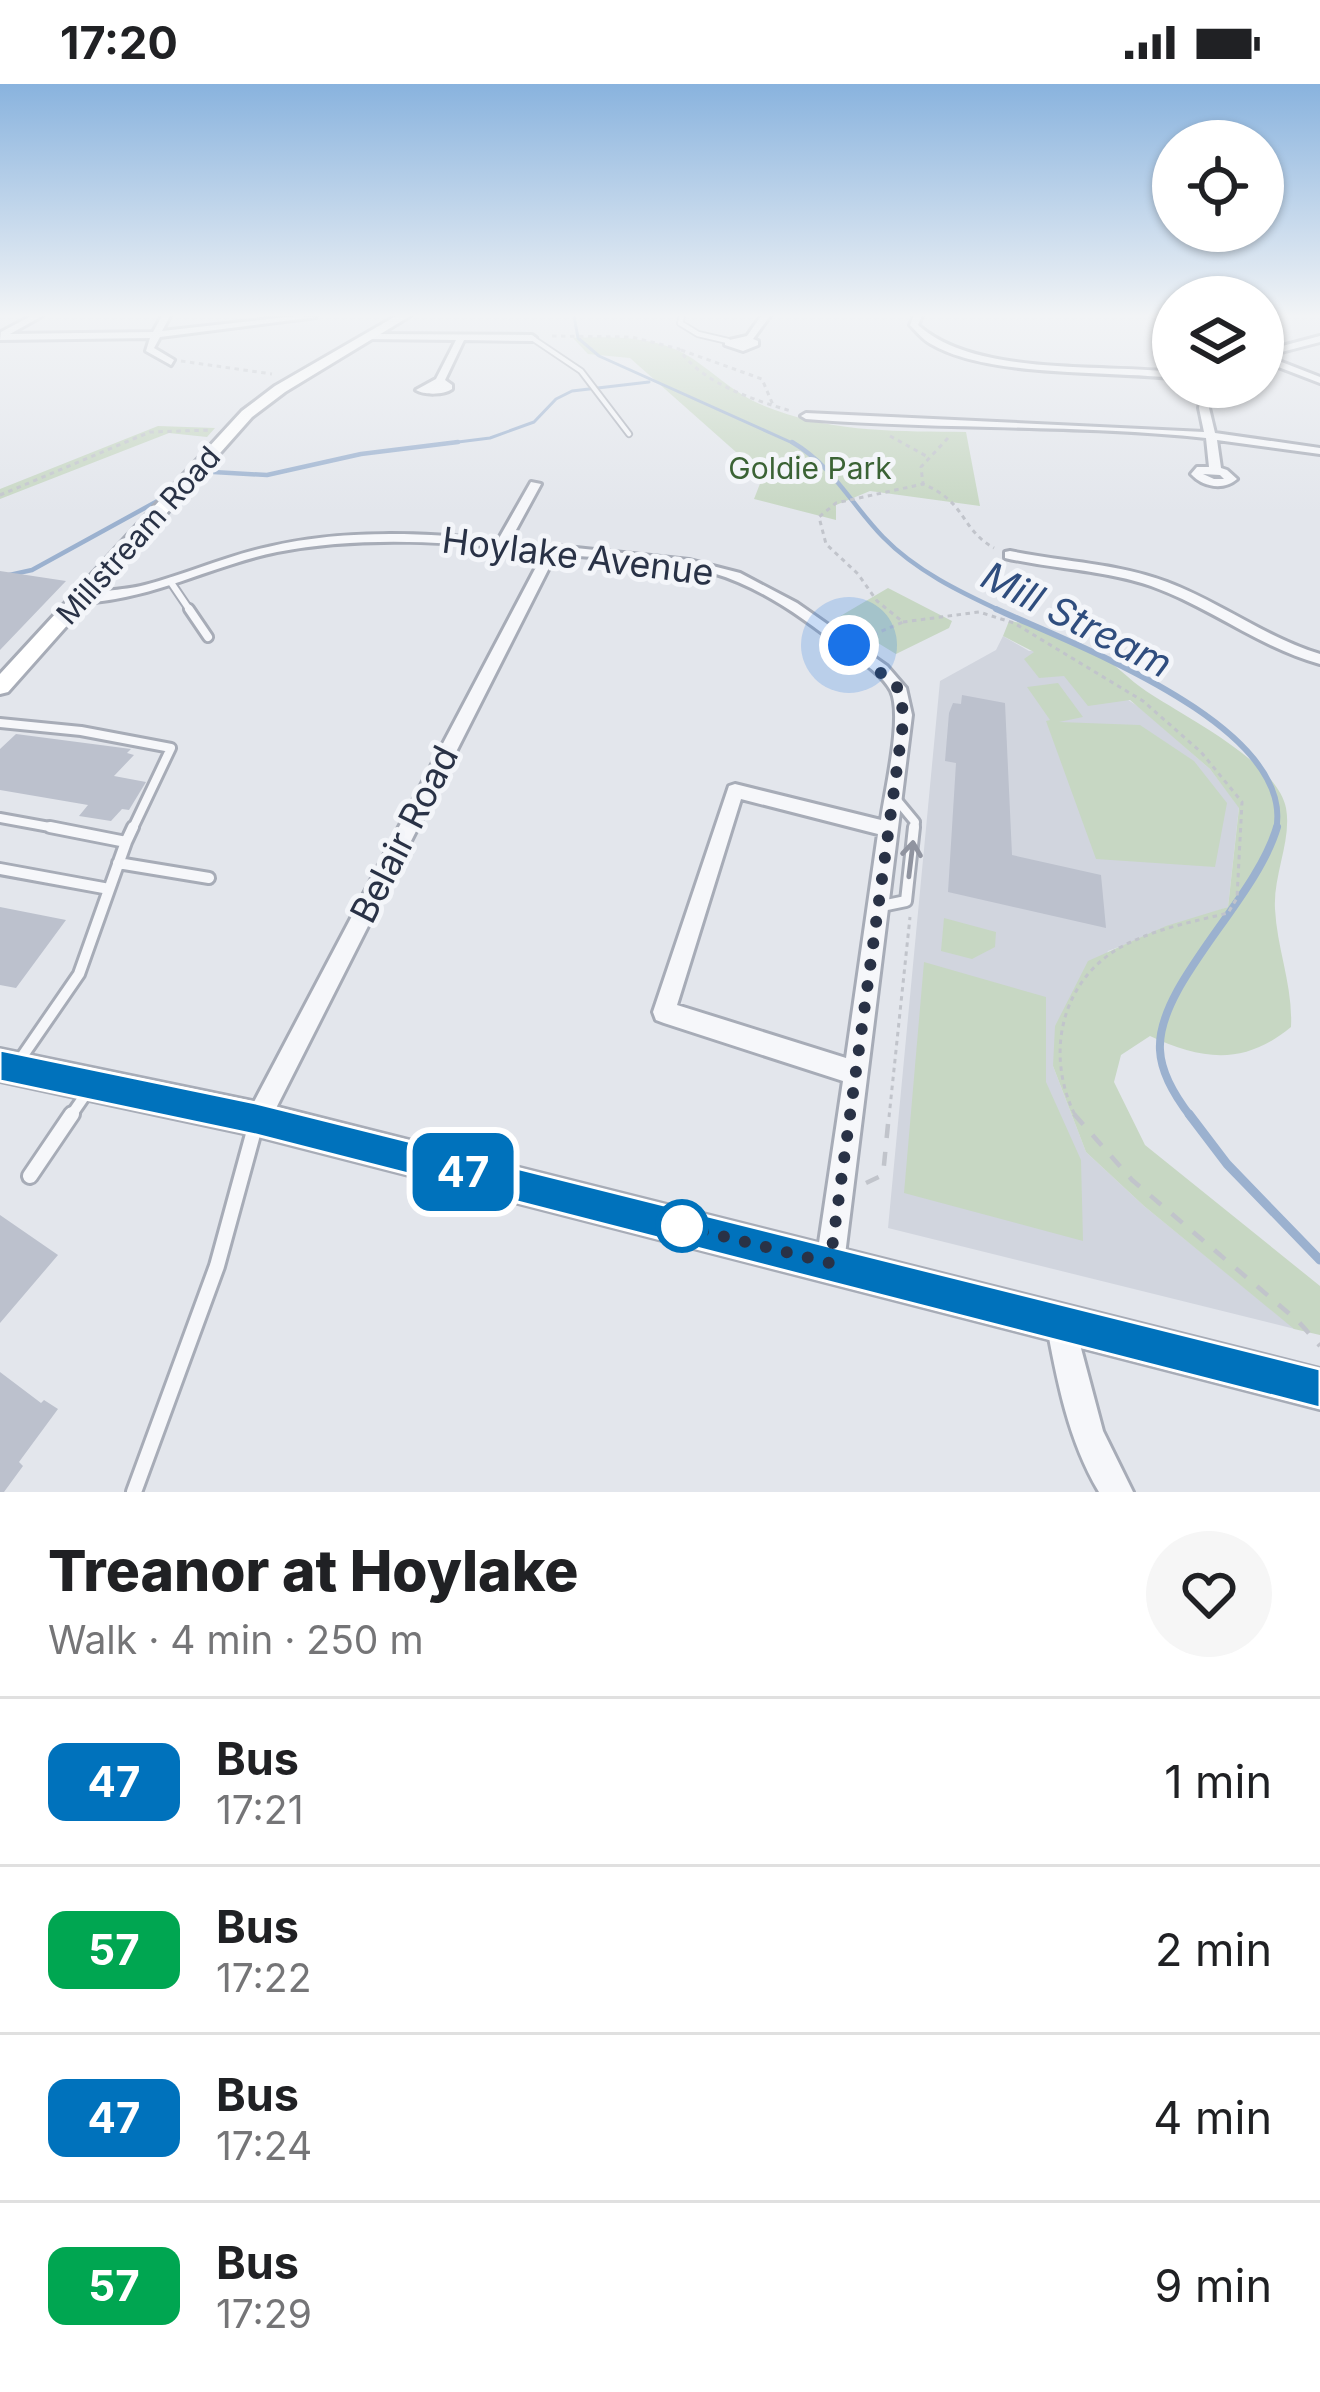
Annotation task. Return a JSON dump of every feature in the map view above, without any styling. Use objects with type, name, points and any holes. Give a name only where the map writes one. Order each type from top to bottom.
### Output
[{"type":"main road","name":"Millstream Road","points":[[0,687],[232,430],[259,404],[294,382]]},
{"type":"main road","points":[[7,1067],[256,1119],[1320,1389]]},
{"type":"street","points":[[1204,408],[1217,458],[1215,470]]},
{"type":"street","points":[[806,416],[886,423],[1136,428],[1320,451]]},
{"type":"street","points":[[502,544],[535,484]]},
{"type":"street","name":"Hoylake Avenue","points":[[81,598],[113,599],[246,556],[297,545],[405,538],[502,544],[687,565],[736,576],[881,670],[904,701],[830,1263]]},
{"type":"street","name":"Belair Road","points":[[256,1119],[552,550]]},
{"type":"street","points":[[1010,555],[1128,575],[1174,590],[1245,632],[1320,659]]},
{"type":"street","points":[[853,1072],[664,1012],[735,791],[888,829]]},
{"type":"street","points":[[1060,1321],[1080,1420],[1117,1492]]},
{"type":"lane","points":[[589,382],[629,434]]},
{"type":"lane","points":[[170,581],[208,637]]},
{"type":"lane","points":[[0,723],[81,730],[171,748],[126,842],[79,974],[7,1067]]},
{"type":"lane","points":[[877,907],[906,901],[915,822],[893,796]]},
{"type":"lane","points":[[0,818],[126,842]]},
{"type":"lane","points":[[118,863],[209,878]]},
{"type":"lane","points":[[0,869],[109,889]]},
{"type":"lane","points":[[30,1177],[93,1084]]},
{"type":"lane","points":[[134,1492],[181,1375],[242,1186],[256,1119]]},
{"type":"path","points":[[721,382],[752,400],[806,416]]},
{"type":"path","points":[[762,382],[775,407]]},
{"type":"path","points":[[886,423],[891,439],[928,457]]},
{"type":"path","points":[[923,484],[921,467],[959,429],[958,424]]},
{"type":"path","points":[[0,495],[149,432],[232,430]]},
{"type":"path","points":[[903,622],[877,602],[826,544],[819,518],[836,503],[923,484],[950,494],[964,507],[974,538],[1010,555]]},
{"type":"path","points":[[858,640],[903,622],[979,612],[1014,623],[1143,701],[1201,752],[1242,802],[1237,898],[1228,914],[1168,928],[1095,960],[1064,1016],[1057,1049],[1060,1081],[1081,1129],[1112,1165],[1258,1285],[1320,1346]]},
{"type":"path","points":[[859,1186],[883,1175],[910,914],[906,901]]},
{"type":"shaded area","points":[[1003,636],[1029,651],[1051,650],[1139,707],[1210,769],[1239,807],[1228,907],[1108,951],[1053,1066],[1086,1152],[1144,1206],[1295,1329],[888,1228],[940,681],[996,650]]},
{"type":"green space","name":"Goldie Park","points":[[657,382],[724,382],[775,410],[822,423],[966,432],[980,506],[870,491],[836,505],[836,520],[754,499],[763,476]]},
{"type":"green space","points":[[158,426],[215,428],[207,437],[169,433],[0,499],[0,489]]},
{"type":"green space","points":[[888,588],[952,621],[949,628],[896,654],[837,618]]},
{"type":"green space","points":[[1009,621],[1054,632],[1102,656],[1146,691],[1248,757],[1279,791],[1287,820],[1275,909],[1291,1027],[1256,1048],[1222,1055],[1187,1050],[1150,1036],[1121,1055],[1114,1082],[1145,1145],[1320,1286],[1320,1335],[1294,1329],[1086,1152],[1053,1066],[1055,1026],[1088,961],[1166,926],[1228,907],[1239,808],[1210,769],[1130,700],[1088,706],[1064,676],[1039,678],[1024,659],[1034,652],[1003,636]]},
{"type":"green space","points":[[1058,683],[1083,717],[1059,722],[1140,725],[1194,761],[1227,803],[1215,867],[1096,859],[1046,721],[1050,720],[1027,687]]},
{"type":"green space","points":[[944,918],[996,932],[995,947],[972,959],[941,951]]},
{"type":"green space","points":[[924,962],[1046,997],[1046,1082],[1081,1160],[1083,1241],[904,1193]]},
{"type":"building","points":[[0,571],[66,581],[0,650]]},
{"type":"building","points":[[962,695],[1005,703],[1012,855],[1101,875],[1106,928],[948,892],[956,763],[945,761],[949,713],[953,703],[961,704]]},
{"type":"building","points":[[16,734],[131,749],[127,753],[134,755],[114,776],[146,782],[129,810],[122,809],[111,821],[79,816],[88,805],[0,790],[0,749]]},
{"type":"building","points":[[0,907],[66,920],[16,988],[0,985]]},
{"type":"building","points":[[0,1215],[58,1255],[0,1323]]},
{"type":"building","points":[[0,1372],[41,1403],[44,1400],[58,1409],[19,1462],[23,1466],[4,1492],[0,1492]]},
{"type":"waterway","points":[[458,442],[490,438],[534,422],[556,399],[572,391],[649,382]]},
{"type":"waterway","name":"Mill Stream","points":[[656,382],[795,444]]},
{"type":"waterway","points":[[196,471],[267,475],[361,454],[458,442]]},
{"type":"waterway","points":[[434,445],[458,442]]},
{"type":"waterway","name":"Mill Stream","points":[[792,442],[795,444]]},
{"type":"waterway","name":"Mill Stream","points":[[795,444],[910,560],[1003,612]]},
{"type":"waterway","points":[[0,577],[32,570],[163,498]]},
{"type":"waterway","name":"Mill Stream","points":[[996,609],[1124,667],[1217,724],[1252,757],[1273,792],[1276,830]]},
{"type":"waterway","name":"Mill Stream","points":[[1191,1117],[1163,1068],[1163,1025],[1190,970],[1249,884],[1276,830]]},
{"type":"waterway","name":"Mill Stream","points":[[1189,1114],[1227,1164],[1320,1260]]},
{"type":"bus line","name":"47","points":[[0,1065],[256,1119],[1320,1389]]},
{"type":"route","points":[[682,1226],[830,1263],[904,716],[898,688],[849,645]]}]
